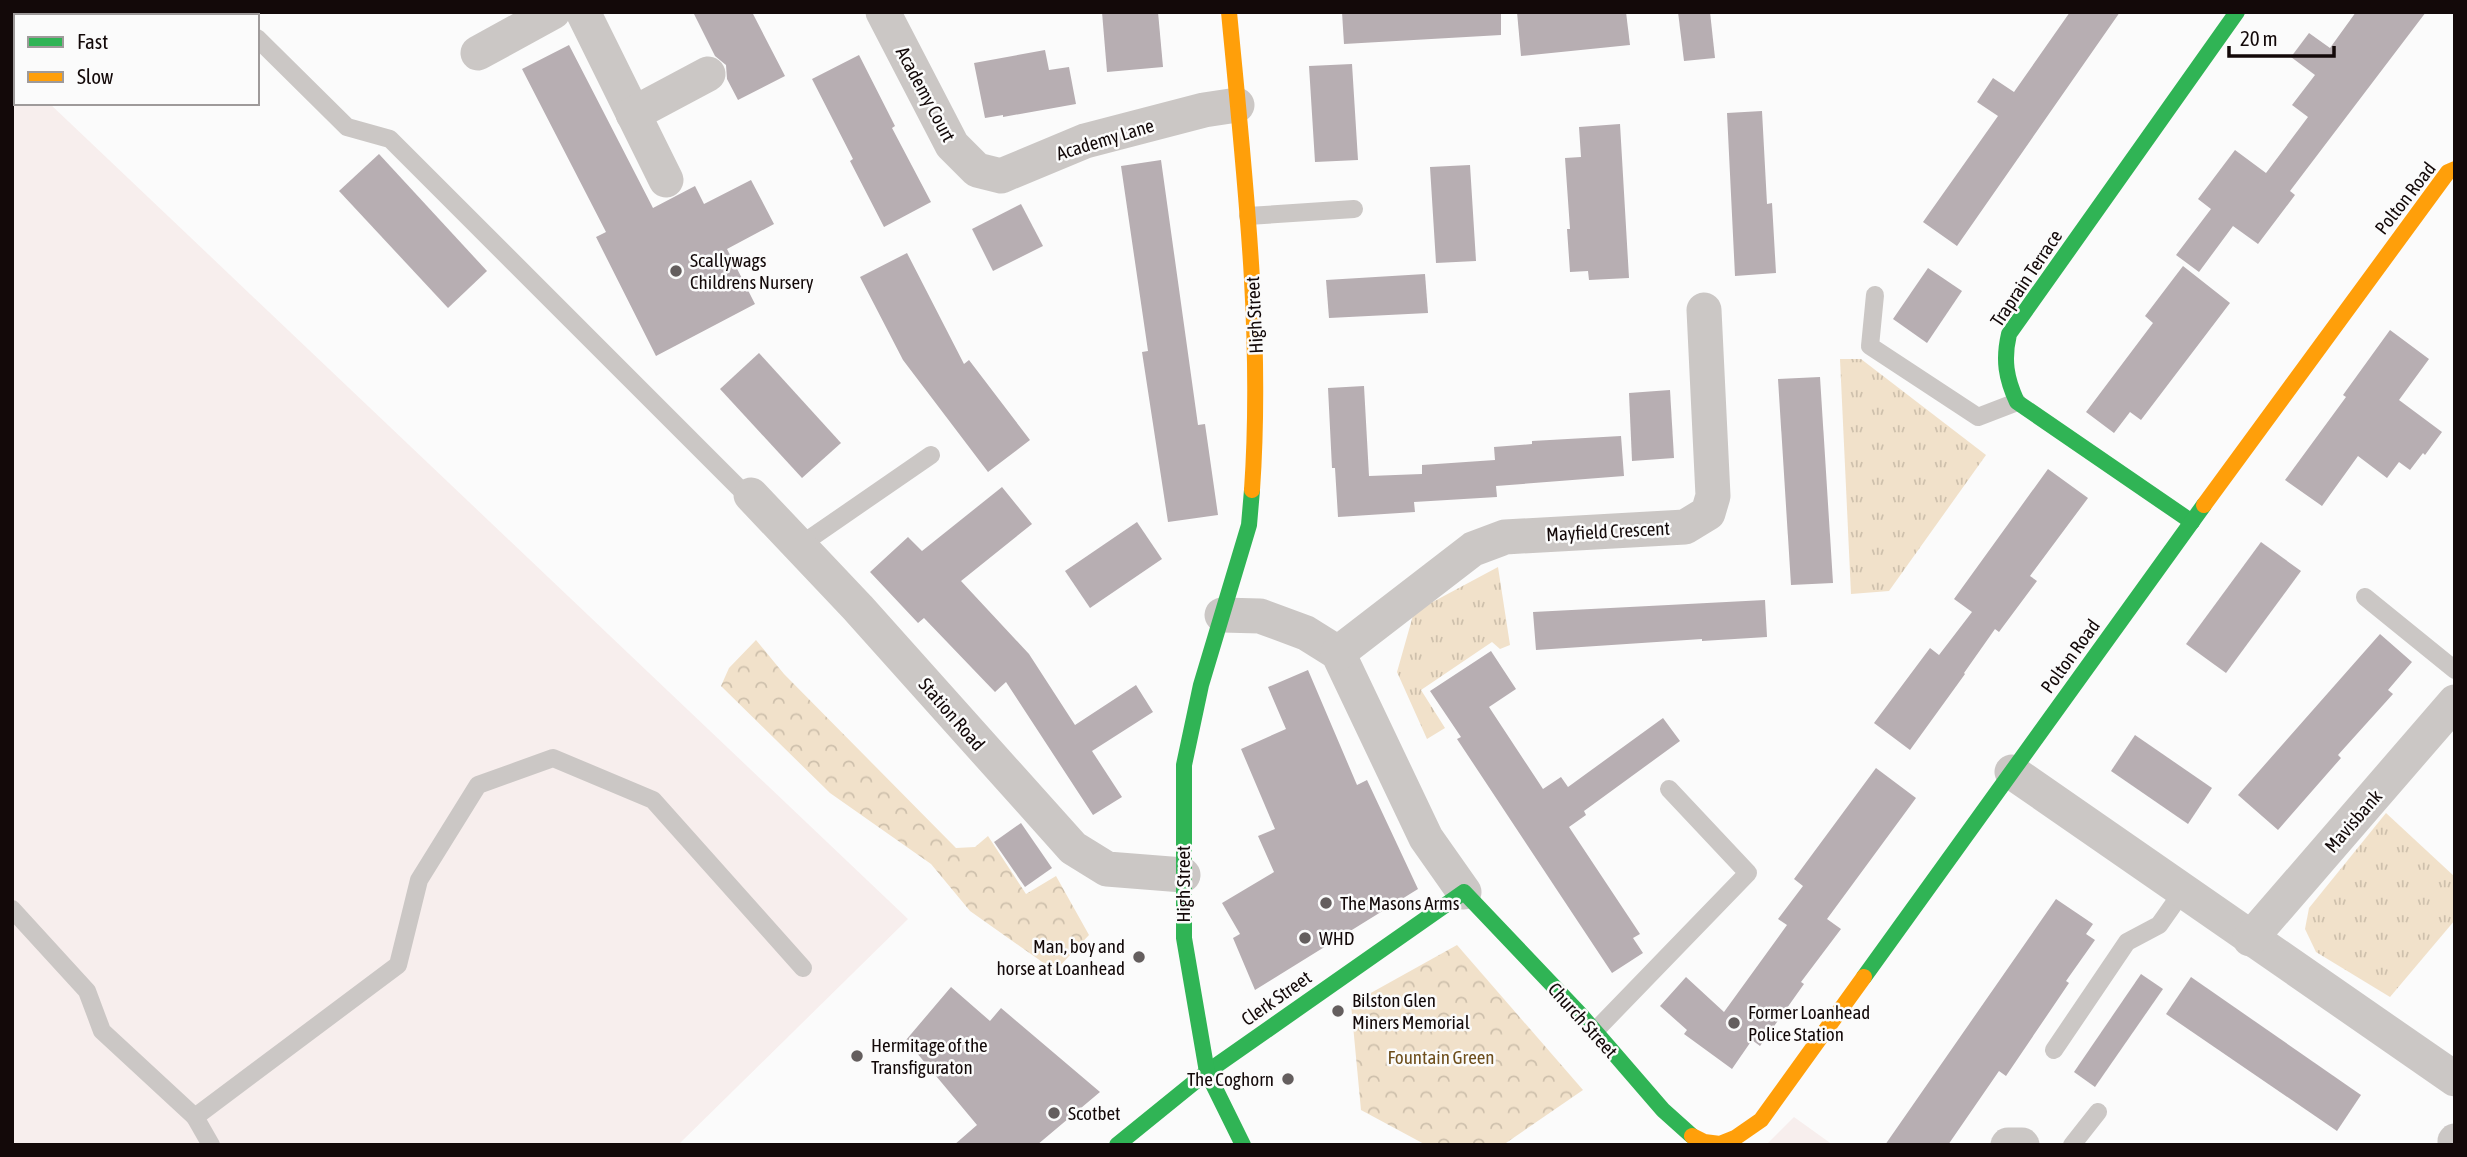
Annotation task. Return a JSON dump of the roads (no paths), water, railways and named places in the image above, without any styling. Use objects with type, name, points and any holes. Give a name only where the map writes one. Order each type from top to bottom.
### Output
[{"type":"street","points":[[478,53],[553,12]]},
{"type":"street","points":[[583,12],[666,180]]},
{"type":"street","name":"Academy Court","points":[[883,12],[952,145],[977,170]]},
{"type":"street","name":"High Street","points":[[1229,12],[1248,216],[1257,370],[1254,458],[1249,525],[1201,685],[1184,765],[1183,875],[1184,937],[1208,1072],[1243,1145]]},
{"type":"street","name":"Traprain Terrace","points":[[2017,402],[2006,380],[2004,356],[2010,334],[2237,12]]},
{"type":"street","points":[[633,114],[708,74]]},
{"type":"street","name":"Academy Lane","points":[[977,170],[1001,176],[1085,141],[1204,110],[1237,105]]},
{"type":"street","name":"Polton Road","points":[[1705,1144],[1737,1138],[1761,1120],[2192,522],[2448,172],[2455,169]]},
{"type":"street","name":"Mayfield Crescent","points":[[1338,653],[1473,549],[1505,537],[1685,527],[1708,513],[1713,496],[1704,310]]},
{"type":"street","points":[[2017,402],[2192,522]]},
{"type":"street","name":"Station Road","points":[[751,495],[858,608],[1073,848],[1107,869],[1183,875]]},
{"type":"street","points":[[1222,615],[1260,616],[1306,634],[1338,653],[1426,838],[1464,892]]},
{"type":"street","name":"Mavisbank","points":[[2250,939],[2455,702]]},
{"type":"street","points":[[2012,772],[2455,1079]]},
{"type":"street","name":"Church Street","points":[[1464,892],[1595,1031],[1676,1124],[1705,1144]]},
{"type":"street","name":"Clerk Street","points":[[1117,1145],[1208,1072],[1464,892]]},
{"type":"street","points":[[2008,1145],[2022,1145]]},
{"type":"lane","points":[[259,40],[347,127],[390,139],[738,486],[751,495]]},
{"type":"lane","points":[[1248,216],[1354,209]]},
{"type":"lane","points":[[1875,295],[1870,346],[1978,417],[2017,402]]},
{"type":"lane","points":[[799,546],[931,455]]},
{"type":"lane","points":[[2365,597],[2455,670]]},
{"type":"lane","points":[[195,1117],[398,965],[419,880],[478,785],[553,758],[653,800],[803,968]]},
{"type":"lane","points":[[1595,1031],[1748,873],[1669,789]]},
{"type":"lane","points":[[2054,1050],[2127,942],[2159,925],[2183,891]]},
{"type":"lane","points":[[12,909],[87,991],[102,1031],[195,1117],[211,1145]]},
{"type":"lane","points":[[2072,1145],[2098,1112]]},
{"type":"place","name":"Scallywags Childrens Nursery","points":[[676,271]]},
{"type":"place","name":"The Masons Arms","points":[[1326,903]]},
{"type":"place","name":"WHD","points":[[1305,938]]},
{"type":"place","name":"Man, boy and horse at Loanhead","points":[[1139,957]]},
{"type":"place","name":"Bilston Glen Miners Memorial","points":[[1338,1011]]},
{"type":"place","name":"Former Loanhead Police Station","points":[[1734,1023]]},
{"type":"place","name":"Hermitage of the Transfiguraton","points":[[857,1056]]},
{"type":"place","name":"The Coghorn","points":[[1288,1079]]},
{"type":"place","name":"Scotbet","points":[[1054,1113]]},
{"type":"park label","name":"Fountain Green","points":[[1441,1057]]}]
